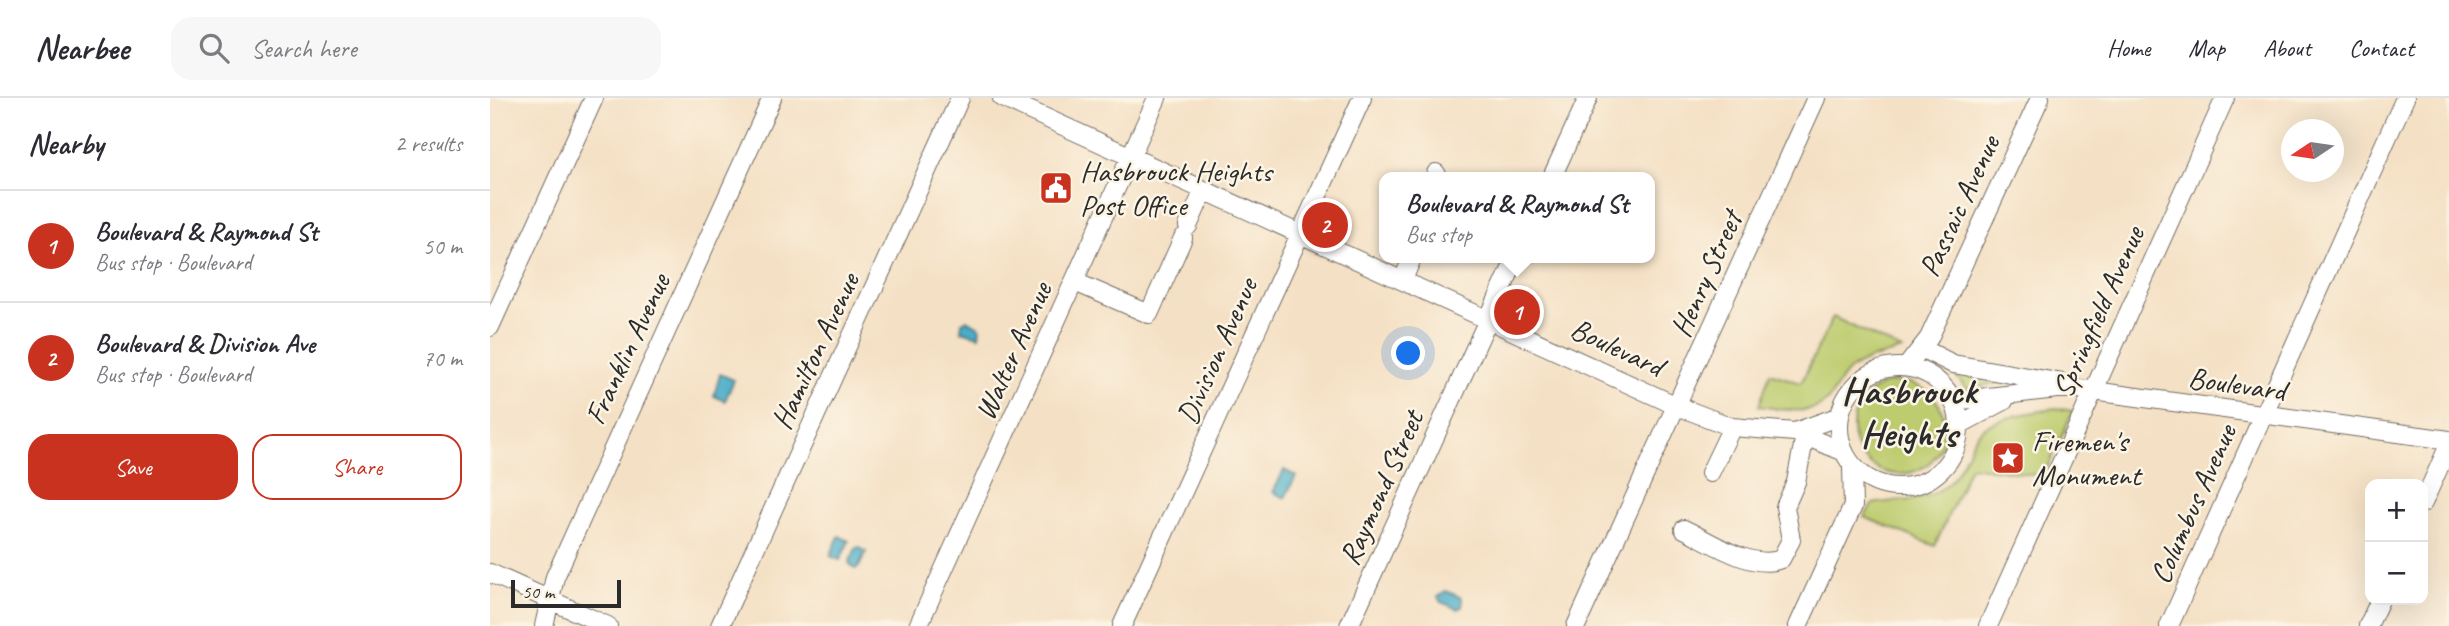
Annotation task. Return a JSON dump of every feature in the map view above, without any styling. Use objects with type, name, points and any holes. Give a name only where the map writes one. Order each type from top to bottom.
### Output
[{"type":"street","points":[[490,327],[594,98]]},
{"type":"street","name":"Franklin Avenue","points":[[544,626],[549,599],[585,508],[772,98]]},
{"type":"street","name":"Hamilton Avenue","points":[[720,626],[929,185],[960,98]]},
{"type":"street","name":"Boulevard","points":[[1002,98],[1677,406],[1732,427],[1800,433],[1842,451]]},
{"type":"street","name":"Walter Avenue","points":[[918,626],[1075,282],[1083,243],[1131,156],[1157,98]]},
{"type":"street","name":"Division Avenue","points":[[1122,626],[1362,98]]},
{"type":"street","points":[[1554,172],[1588,98]]},
{"type":"street","name":"Henry Street","points":[[1576,626],[1816,98]]},
{"type":"street","name":"Passaic Avenue","points":[[1926,373],[1929,345],[2040,98]]},
{"type":"street","name":"Springfield Avenue","points":[[1988,626],[2225,98]]},
{"type":"street","name":"Columbus Avenue","points":[[2169,626],[2405,98]]},
{"type":"street","points":[[1075,282],[1149,314],[1204,190]]},
{"type":"street","points":[[1402,279],[1410,263]]},
{"type":"street","name":"Raymond Street","points":[[1349,626],[1514,263]]},
{"type":"street","points":[[1929,345],[1953,364],[2093,392]]},
{"type":"street","name":"Passaic Avenue","points":[[1907,366],[1929,345]]},
{"type":"street","points":[[1907,366],[1926,373],[1946,388],[1953,401],[1959,425],[1954,452],[1935,476],[1907,486],[1885,487],[1863,477],[1852,467],[1842,451],[1837,433],[1847,396],[1873,373],[1907,366]]},
{"type":"street","name":"Boulevard","points":[[1953,401],[2057,389],[2449,442]]},
{"type":"street","name":"Boulevard","points":[[1959,425],[2017,395]]},
{"type":"street","name":"Boulevard","points":[[1800,433],[1840,416]]},
{"type":"street","points":[[1710,473],[1732,427]]},
{"type":"street","points":[[1684,529],[1744,557],[1775,562],[1783,557],[1791,540],[1785,508],[1796,482],[1800,433]]},
{"type":"street","points":[[2428,491],[2449,442]]},
{"type":"street","points":[[1798,626],[1853,506],[1852,467]]},
{"type":"street","points":[[1853,506],[1885,487]]},
{"type":"street","points":[[490,573],[608,626]]},
{"type":"street","points":[[2368,626],[2377,605]]},
{"type":"green space","points":[[1833,317],[1902,350],[1870,359],[1851,369],[1828,400],[1814,409],[1786,410],[1759,406],[1770,373],[1801,383]]},
{"type":"green space","points":[[1948,367],[2012,380],[1967,389]]},
{"type":"green space","points":[[1899,382],[1917,385],[1932,395],[1942,410],[1945,428],[1942,446],[1932,461],[1917,471],[1899,474],[1881,471],[1866,461],[1856,446],[1853,428],[1856,410],[1866,395],[1881,385]]},
{"type":"green space","points":[[2055,408],[2073,411],[2044,476],[1970,466],[1935,546],[1864,517],[1873,504],[1928,496],[1946,485],[1960,467],[1980,431],[1987,426],[2012,417]]},
{"type":"water","points":[[966,320],[980,327],[979,336],[961,331],[962,322]]},
{"type":"water","points":[[720,374],[734,380],[725,401],[714,396]]},
{"type":"water","points":[[1284,470],[1296,476],[1285,498],[1273,492]]},
{"type":"water","points":[[839,536],[849,541],[840,560],[830,556]]},
{"type":"water","points":[[859,547],[866,552],[859,567],[855,569],[849,563]]},
{"type":"water","points":[[1446,591],[1462,598],[1462,607],[1457,609],[1441,602],[1438,597]]},
{"type":"place","name":"Hasbrouck Heights Post Office","points":[[1056,188]]},
{"type":"place","name":"Boulevard & Division Ave","points":[[1325,225]]},
{"type":"place","name":"Boulevard & Raymond St","points":[[1517,312]]},
{"type":"place","name":"Firemen's Monument","points":[[2008,458]]},
{"type":"district","name":"Hasbrouck Heights","points":[[1909,412]]}]
